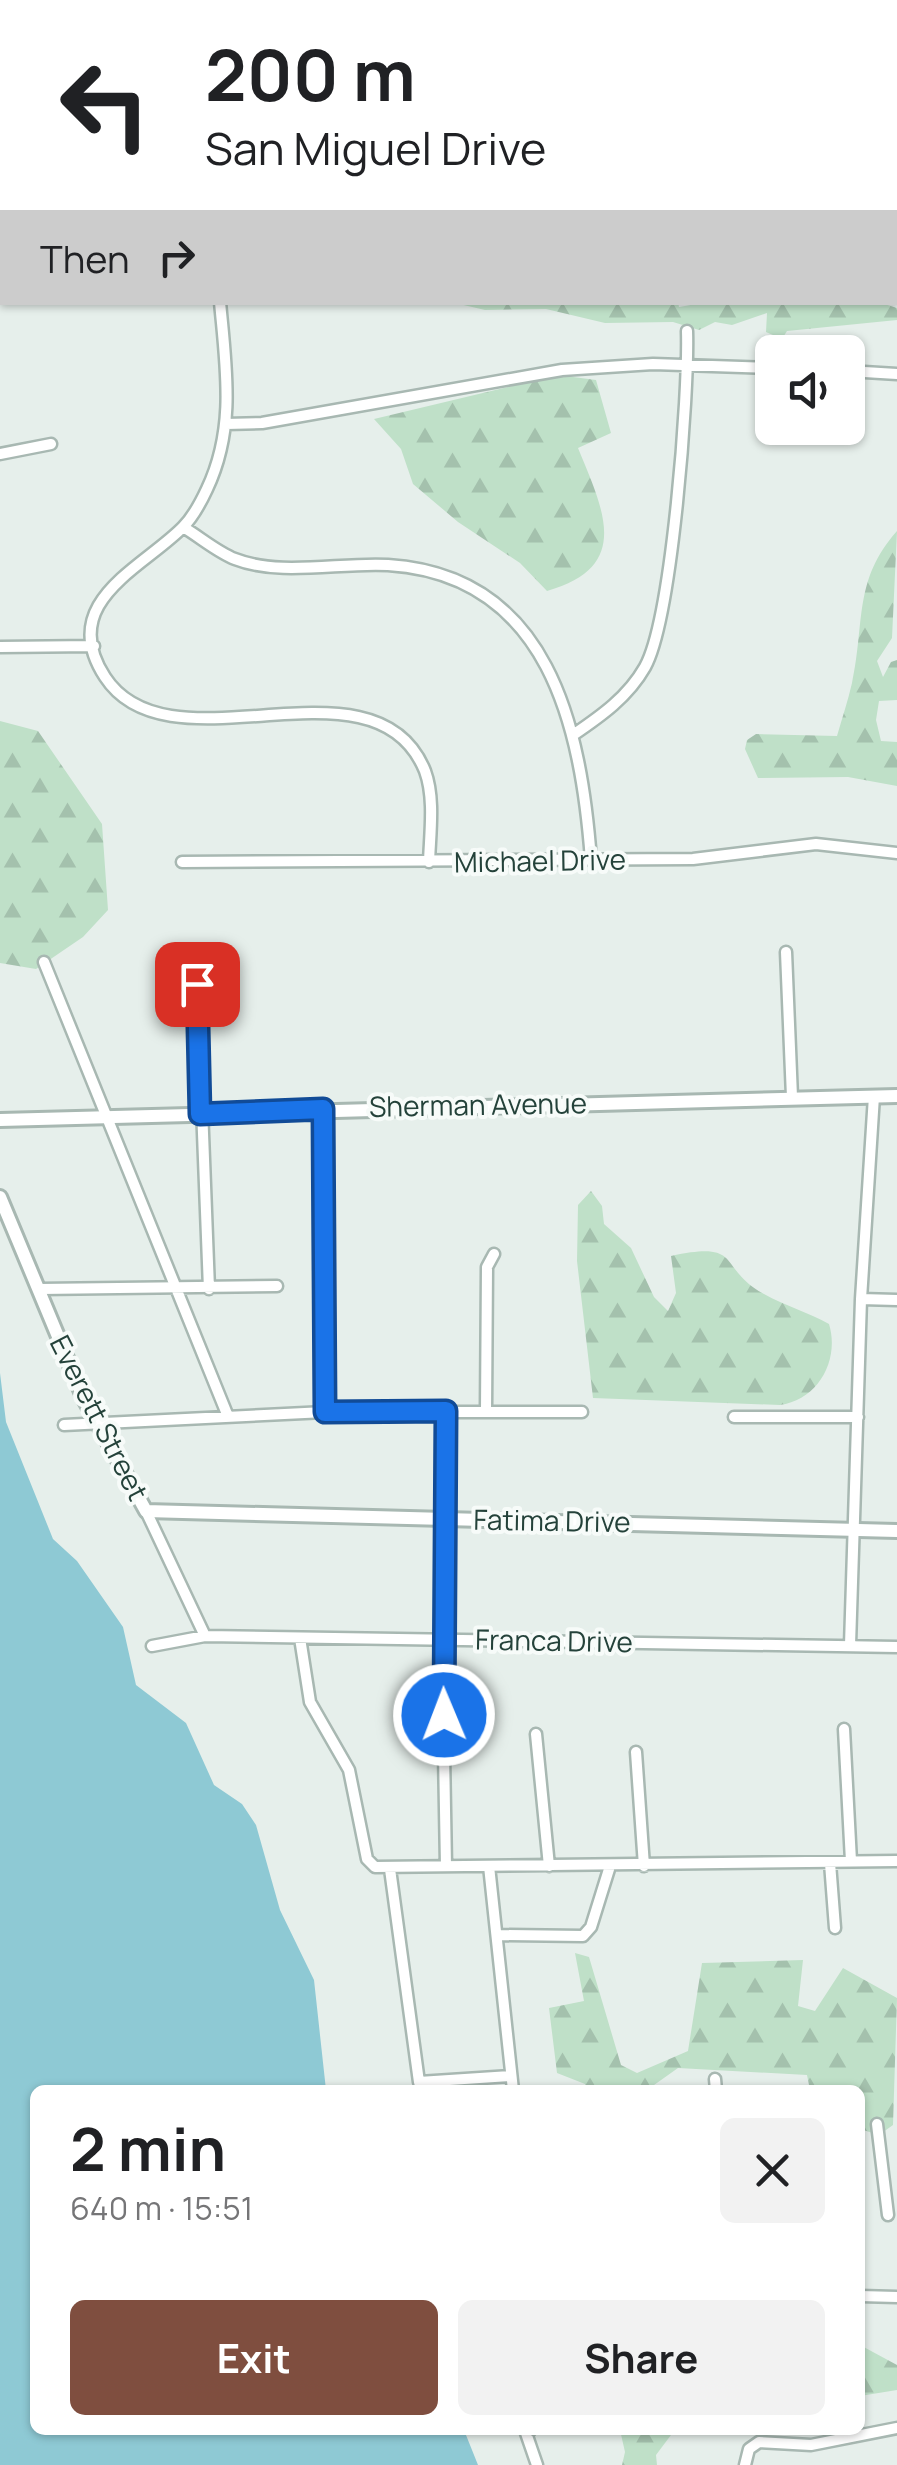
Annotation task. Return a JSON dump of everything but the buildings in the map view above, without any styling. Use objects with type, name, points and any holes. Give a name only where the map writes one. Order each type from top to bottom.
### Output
[{"type":"street","points":[[220,305],[228,397],[226,424],[208,487],[183,527],[116,580],[102,597],[94,646],[104,676],[140,710],[194,716],[352,716],[392,729],[405,739],[425,772],[430,808],[428,862]]},
{"type":"street","points":[[573,735],[628,692],[655,642],[688,364],[687,331]]},
{"type":"street","points":[[226,424],[262,423],[562,370],[688,364],[755,367]]},
{"type":"street","points":[[865,372],[897,374]]},
{"type":"street","points":[[0,454],[50,444]]},
{"type":"street","points":[[183,527],[242,561],[404,567],[444,576],[504,610],[534,645],[573,735],[586,797],[591,860]]},
{"type":"street","points":[[0,647],[94,646]]},
{"type":"street","name":"Michael Drive","points":[[182,862],[591,860],[747,855],[816,844],[897,853]]},
{"type":"street","points":[[196,952],[209,1289]]},
{"type":"street","points":[[786,952],[792,1097]]},
{"type":"street","points":[[44,962],[227,1414]]},
{"type":"street","points":[[850,1645],[861,1299],[874,1096]]},
{"type":"street","name":"Sherman Avenue","points":[[0,1120],[897,1096]]},
{"type":"street","points":[[323,1109],[325,1412]]},
{"type":"street","name":"Everett Street","points":[[0,1197],[96,1421],[146,1512],[205,1636]]},
{"type":"street","points":[[486,1411],[487,1267],[494,1254]]},
{"type":"street","points":[[40,1289],[277,1286]]},
{"type":"street","points":[[861,1299],[897,1300]]},
{"type":"street","points":[[446,1411],[442,1640],[446,1866]]},
{"type":"street","points":[[64,1424],[227,1414],[582,1412]]},
{"type":"street","points":[[734,1417],[858,1417]]},
{"type":"street","name":"Fatima Drive","points":[[146,1512],[897,1532]]},
{"type":"street","name":"Franca Drive","points":[[152,1646],[205,1636],[897,1647]]},
{"type":"street","points":[[300,1638],[310,1702],[349,1770],[367,1859],[374,1866],[390,1869],[897,1862]]},
{"type":"street","points":[[844,1729],[850,1862]]},
{"type":"street","points":[[536,1734],[550,1866]]},
{"type":"street","points":[[636,1752],[644,1866]]},
{"type":"street","points":[[830,1862],[835,1928]]},
{"type":"street","points":[[490,1866],[513,2085]]},
{"type":"street","points":[[498,1935],[584,1936],[610,1866]]},
{"type":"street","points":[[390,1869],[419,2082],[512,2076]]},
{"type":"street","points":[[877,2124],[888,2215]]},
{"type":"street","points":[[884,2168],[897,2173]]},
{"type":"street","points":[[865,2296],[897,2297]]},
{"type":"street","points":[[865,2434],[897,2428]]},
{"type":"street","points":[[529,2435],[538,2465]]},
{"type":"street","points":[[745,2465],[749,2449],[758,2442],[812,2445],[862,2435]]},
{"type":"green space","points":[[464,305],[888,305],[897,308],[897,320],[773,335],[766,332],[767,313],[732,325],[715,322],[699,330],[673,322],[605,323],[546,309],[485,310]]},
{"type":"green space","points":[[558,375],[596,380],[611,433],[578,448],[602,515],[601,552],[574,581],[547,591],[520,563],[458,522],[413,484],[401,449],[374,419]]},
{"type":"green space","points":[[897,531],[892,638],[877,661],[883,677],[891,662],[897,660],[897,700],[879,701],[876,720],[881,741],[897,742],[897,786],[848,777],[758,778],[745,749],[747,740],[756,734],[837,736],[852,683],[867,585],[883,549]]},
{"type":"green space","points":[[0,721],[38,731],[102,824],[108,910],[83,937],[36,969],[0,963]]},
{"type":"green space","points":[[591,1191],[602,1206],[604,1224],[631,1248],[654,1297],[668,1311],[676,1293],[671,1256],[710,1252],[727,1259],[749,1284],[764,1294],[829,1324],[831,1351],[815,1387],[793,1402],[780,1405],[593,1398],[577,1261],[578,1205]]},
{"type":"green space","points":[[575,1953],[589,1957],[621,2065],[637,2073],[688,2051],[702,1963],[803,1960],[798,2006],[815,2011],[843,1968],[897,1998],[893,2125],[879,2135],[865,2131],[865,2085],[809,2085],[807,2075],[678,2068],[654,2085],[585,2085],[557,2073],[549,2008],[584,2001]]},
{"type":"green space","points":[[865,2348],[897,2365],[897,2390],[865,2395]]},
{"type":"green space","points":[[621,2435],[671,2435],[656,2455],[657,2465],[622,2465],[625,2452]]},
{"type":"water","points":[[0,1373],[6,1422],[53,1539],[77,1561],[123,1627],[136,1685],[186,1723],[214,1785],[242,1804],[256,1825],[280,1910],[314,1980],[325,2085],[30,2085],[30,2435],[466,2435],[478,2465],[0,2465]]},
{"type":"route","points":[[197,984],[200,1114],[323,1109],[325,1412],[446,1411],[444,1715]]}]
